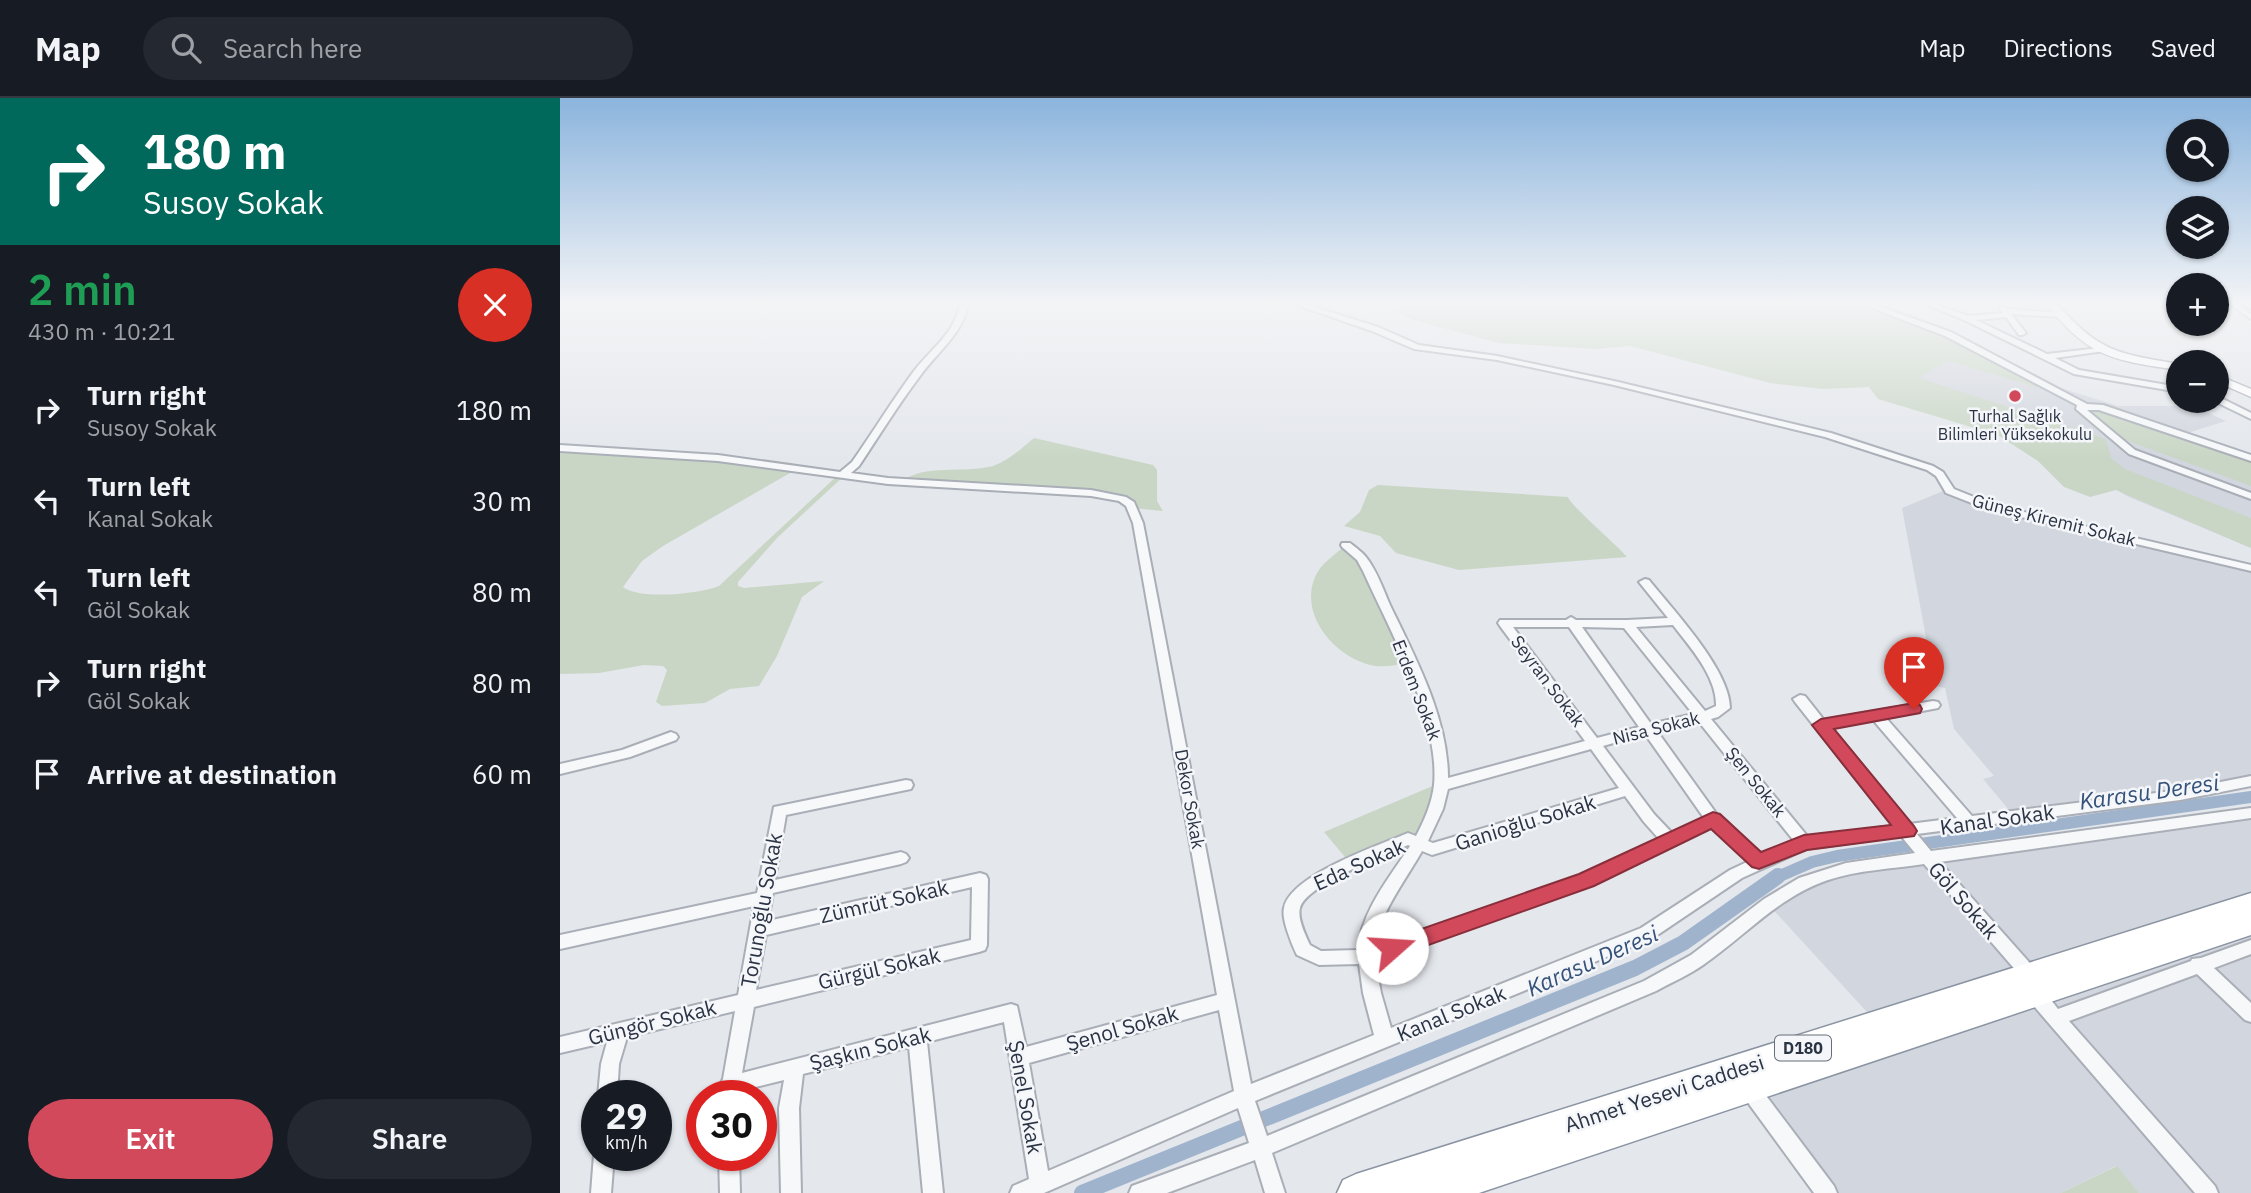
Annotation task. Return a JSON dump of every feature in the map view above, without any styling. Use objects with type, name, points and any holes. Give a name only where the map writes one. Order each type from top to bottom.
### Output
[{"type":"highway","name":"Ahmet Yesevi Caddesi","points":[[1422,1193],[1480,1184],[2251,905]]},
{"type":"highway","name":"Ahmet Yesevi Caddesi","points":[[1356,1193],[2032,984],[2251,922]]},
{"type":"street","points":[[842,475],[856,464],[932,356]]},
{"type":"street","name":"Güneş Kiremit Sokak","points":[[1476,356],[1515,362],[1828,435],[1930,468],[1940,474],[1950,491],[1991,507],[2251,568]]},
{"type":"street","points":[[1990,356],[2083,405],[2100,407],[2251,458]]},
{"type":"street","points":[[2044,357],[2051,356]]},
{"type":"street","points":[[2126,356],[2166,364]]},
{"type":"street","points":[[2044,357],[2092,376],[2166,388]]},
{"type":"street","points":[[2229,383],[2251,393]]},
{"type":"street","points":[[2083,405],[2080,410],[2132,452],[2251,496]]},
{"type":"street","points":[[2229,405],[2251,416]]},
{"type":"street","points":[[560,448],[718,458],[888,481],[1000,485],[1101,494],[1130,504]]},
{"type":"street","name":"Dekor Sokak","points":[[1130,504],[1138,523],[1157,611],[1244,1096]]},
{"type":"street","name":"Erdem Sokak","points":[[1346,545],[1361,558],[1369,571],[1429,713],[1439,746],[1442,785],[1421,844],[1373,925],[1367,957],[1385,1040]]},
{"type":"street","name":"Nisa Sokak","points":[[1442,785],[1648,729],[1703,717],[1723,708],[1724,697],[1706,663],[1645,582]]},
{"type":"street","points":[[1571,621],[1627,624],[1675,621]]},
{"type":"street","points":[[1571,621],[1713,820],[1759,862]]},
{"type":"street","name":"Seyran Sokak","points":[[1571,621],[1504,622],[1628,790],[1669,839]]},
{"type":"street","name":"Şen Sokak","points":[[1627,624],[1804,843]]},
{"type":"street","name":"Göl Sokak","points":[[1800,699],[2032,984],[2055,1018],[2208,1193]]},
{"type":"street","points":[[1821,725],[1933,705]]},
{"type":"street","points":[[1876,715],[1969,822]]},
{"type":"street","points":[[560,769],[625,754],[671,737]]},
{"type":"street","name":"Kanal Sokak","points":[[1020,1193],[1040,1182],[1244,1096],[1647,933],[1759,862],[1804,843],[2180,795],[2251,781]]},
{"type":"street","name":"Torunoğlu Sokak","points":[[731,1080],[779,811],[906,785]]},
{"type":"street","name":"Ganioğlu Sokak","points":[[1421,844],[1432,849],[1449,845],[1628,790]]},
{"type":"street","points":[[1139,1193],[1261,1148],[1650,986],[1701,958],[1767,903],[1810,878],[1846,869],[1930,860],[2251,813]]},
{"type":"street","points":[[1367,957],[1575,884],[1713,820]]},
{"type":"street","name":"Eda Sokak","points":[[1367,957],[1332,959],[1310,956],[1298,942],[1292,905],[1308,885],[1350,863],[1408,839],[1421,844]]},
{"type":"street","points":[[560,942],[901,858]]},
{"type":"street","name":"Zümrüt Sokak","points":[[757,930],[980,879],[980,911]]},
{"type":"street","name":"Gürgül Sokak","points":[[744,999],[979,945],[980,911]]},
{"type":"street","points":[[2055,1018],[2251,947]]},
{"type":"street","points":[[2198,964],[2251,1014]]},
{"type":"street","name":"Güngör Sokak","points":[[560,1045],[744,999]]},
{"type":"street","name":"Şenol Sokak","points":[[1019,1057],[1226,1000]]},
{"type":"street","name":"Şaşkın Sokak","points":[[759,1080],[795,1068],[1011,1012]]},
{"type":"street","name":"Şenel Sokak","points":[[1011,1012],[1040,1182]]},
{"type":"street","points":[[608,1080],[610,1064],[620,1030]]},
{"type":"street","points":[[917,1036],[933,1193]]},
{"type":"street","points":[[791,1193],[789,1108],[795,1068]]},
{"type":"street","points":[[1748,1086],[1827,1193]]},
{"type":"street","points":[[1244,1096],[1275,1193]]},
{"type":"street","points":[[601,1193],[603,1171]]},
{"type":"street","points":[[729,1171],[730,1193]]},
{"type":"shaded area","points":[[1948,361],[2035,387],[2058,387],[2118,406],[2166,406],[2166,413],[2208,413],[2226,421],[2184,434],[2251,458],[2251,548],[2127,496],[2089,473],[1893,392]]},
{"type":"shaded area","points":[[1948,489],[1991,507],[2251,568],[2251,781],[2014,816],[1983,779],[1994,776],[1954,729],[1945,688],[1935,686],[1902,508]]},
{"type":"shaded area","points":[[2251,813],[2251,1193],[2139,1193],[2116,1166],[2061,1193],[1832,1193],[1748,1086],[1878,1024],[1767,903],[1810,878]]},
{"type":"green space","points":[[1668,356],[1991,356],[2052,387],[2035,387],[1948,361],[1919,378],[2106,439],[2111,458],[2125,469],[2251,518],[2251,548],[2116,490],[2090,497],[2064,487],[2038,461],[1998,435],[1878,399],[1869,387],[1823,389],[1770,383]]},
{"type":"green space","points":[[2087,408],[2097,409],[2251,462],[2251,486],[2123,439]]},
{"type":"green space","points":[[1034,438],[1153,465],[1157,470],[1157,501],[1163,511],[1132,508],[1112,495],[900,482],[921,473],[993,466],[1009,458]]},
{"type":"green space","points":[[560,448],[797,469],[663,546],[642,561],[623,587],[655,595],[719,586],[839,474],[845,475],[777,538],[738,582],[738,586],[744,588],[824,581],[802,597],[777,656],[759,686],[730,689],[705,703],[662,706],[656,702],[667,670],[663,666],[644,665],[599,673],[560,674]]},
{"type":"green space","points":[[1378,485],[1568,497],[1627,557],[1459,570],[1396,553],[1380,536],[1344,526],[1360,512],[1369,490]]},
{"type":"green space","points":[[1346,545],[1358,554],[1408,663],[1379,666],[1357,660],[1333,643],[1316,619],[1311,591],[1315,577],[1325,563]]},
{"type":"green space","points":[[1442,782],[1421,844],[1408,839],[1350,863],[1324,832]]},
{"type":"green space","points":[[2117,1166],[2139,1193],[2061,1193]]},
{"type":"waterway","name":"Karasu Deresi","points":[[1775,878],[1812,862],[1837,856],[2251,797]]},
{"type":"waterway","name":"Karasu Deresi","points":[[1082,1193],[1635,968],[1683,943],[1775,878]]},
{"type":"place","name":"Turhal Sağlık Bilimleri Yüksekokulu","points":[[2015,396]]},
{"type":"route","points":[[1392,948],[1586,880],[1713,820],[1759,862],[1804,843],[1907,831],[1821,725],[1914,709]]}]
